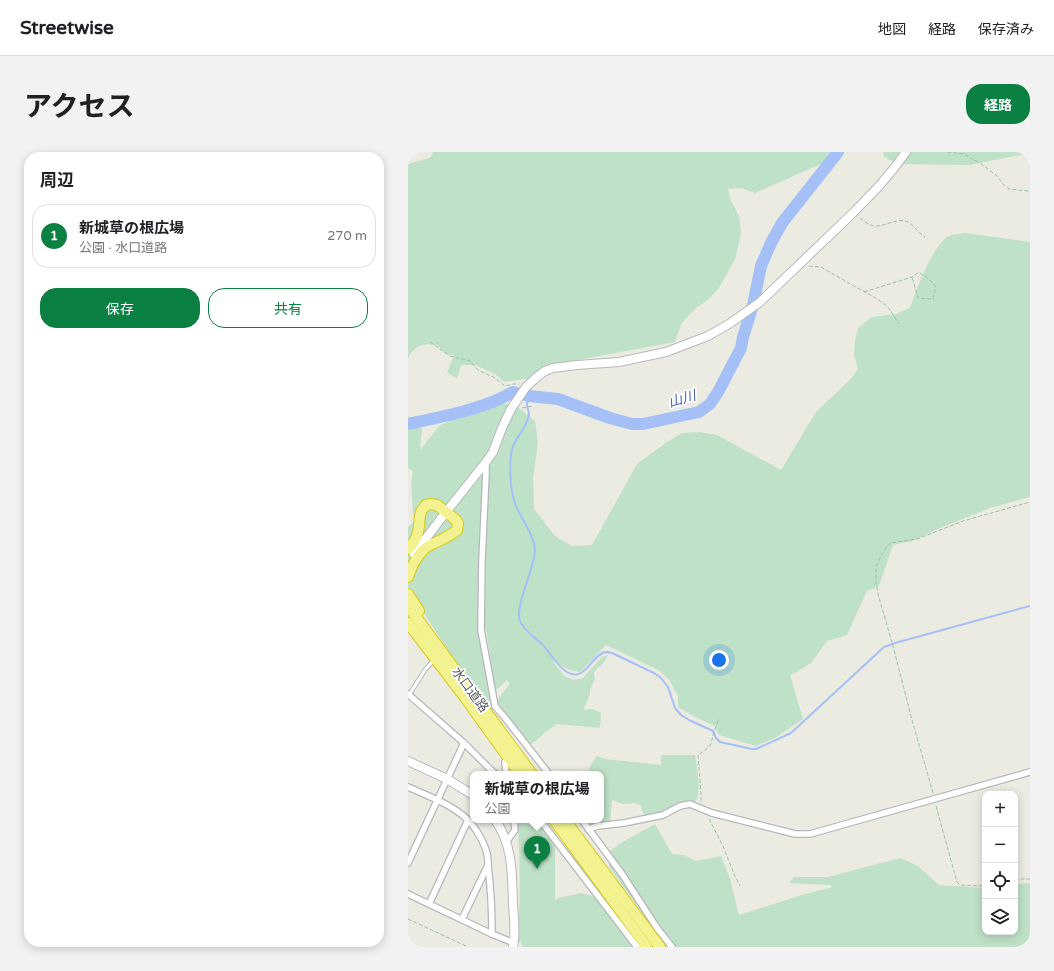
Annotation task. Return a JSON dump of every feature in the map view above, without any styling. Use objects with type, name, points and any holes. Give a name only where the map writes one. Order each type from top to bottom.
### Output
[{"type":"highway","points":[[408,549],[413,544],[418,534],[419,516],[424,506],[434,504],[458,523],[457,530],[451,536],[427,546],[413,564],[408,577]]},
{"type":"highway","points":[[408,594],[431,629],[430,636]]},
{"type":"highway","name":"水口道路","points":[[408,606],[530,771]]},
{"type":"highway","name":"水口道路","points":[[408,624],[518,771]]},
{"type":"highway","points":[[556,823],[647,947]]},
{"type":"highway","points":[[568,823],[660,947]]},
{"type":"street","points":[[408,565],[417,550],[493,452],[511,410],[527,387],[538,376],[553,368],[625,361],[666,352],[708,336],[760,302],[880,185],[906,152]]},
{"type":"street","points":[[486,462],[481,630],[495,706],[547,771]]},
{"type":"street","points":[[408,695],[464,743],[492,771]]},
{"type":"street","points":[[497,716],[498,710]]},
{"type":"street","points":[[408,863],[464,743]]},
{"type":"street","points":[[408,761],[448,779],[470,793]]},
{"type":"street","points":[[505,762],[506,771]]},
{"type":"street","points":[[588,831],[598,826],[624,823],[663,815],[680,806],[690,804],[712,813],[795,834],[810,834],[1030,772]]},
{"type":"street","points":[[408,787],[437,800],[468,820],[480,838],[487,854],[491,882],[492,934]]},
{"type":"street","points":[[429,904],[468,820]]},
{"type":"street","points":[[408,894],[513,945],[514,928],[512,870],[507,841],[497,823]]},
{"type":"street","points":[[507,841],[515,830],[514,823]]},
{"type":"street","points":[[543,823],[566,848],[637,947]]},
{"type":"street","points":[[584,823],[588,831],[622,874],[657,928],[672,947]]},
{"type":"street","points":[[462,919],[488,864]]},
{"type":"lane","points":[[408,695],[425,670],[435,659]]},
{"type":"path","points":[[947,152],[964,154],[981,164],[996,175],[1009,189],[1030,192]]},
{"type":"path","points":[[852,213],[875,226],[881,226],[897,221],[907,222],[925,237]]},
{"type":"path","points":[[796,267],[821,267],[876,298],[888,307],[899,324]]},
{"type":"path","points":[[864,292],[912,277],[919,272],[936,287],[933,299],[918,298],[912,277]]},
{"type":"path","points":[[430,342],[450,356],[470,362],[478,370],[496,378],[505,386],[522,384],[527,387]]},
{"type":"path","points":[[522,408],[533,406]]},
{"type":"path","points":[[982,886],[960,885],[957,882],[893,646],[879,601],[876,582],[876,568],[882,554],[890,544],[917,539],[963,521],[1030,502]]},
{"type":"path","points":[[719,718],[711,744],[698,755],[701,803],[702,809],[708,817],[723,846],[740,886]]},
{"type":"path","points":[[1018,881],[1030,879]]},
{"type":"path","points":[[408,918],[468,947]]},
{"type":"green space","points":[[433,152],[830,152],[823,163],[755,193],[741,188],[728,189],[731,201],[739,216],[741,232],[736,257],[719,288],[709,299],[696,308],[681,324],[675,342],[550,365],[531,378],[504,382],[495,374],[475,365],[461,365],[457,378],[447,373],[454,355],[446,354],[437,345],[426,345],[416,348],[411,352],[408,360],[408,164],[430,158]]},
{"type":"green space","points":[[883,152],[1027,152],[1021,155],[969,165],[898,164],[884,157]]},
{"type":"green space","points":[[965,233],[1030,242],[1030,497],[990,508],[935,530],[913,541],[893,545],[879,586],[867,591],[847,635],[827,641],[811,663],[790,675],[803,719],[775,738],[756,746],[719,735],[715,726],[678,707],[678,696],[669,680],[660,671],[606,645],[580,672],[570,670],[553,661],[564,676],[574,680],[583,678],[602,657],[608,655],[605,661],[594,672],[595,679],[583,710],[593,709],[601,713],[600,728],[557,724],[530,745],[525,741],[498,703],[498,699],[510,684],[507,680],[495,691],[486,629],[480,633],[492,710],[459,668],[408,588],[408,527],[414,522],[411,484],[413,471],[408,468],[408,419],[422,428],[420,450],[439,426],[490,403],[514,404],[535,421],[538,443],[533,477],[534,509],[555,536],[572,546],[592,545],[637,464],[682,433],[699,432],[717,435],[781,470],[816,412],[851,379],[858,369],[854,355],[858,328],[872,317],[896,314],[910,308],[925,270],[941,242],[949,236]]},
{"type":"green space","points":[[661,755],[695,755],[699,787],[695,803],[681,804],[664,812],[645,818],[641,806],[635,803],[623,804],[612,800],[610,824],[598,823],[604,823],[604,771],[589,771],[590,766],[597,756],[605,759],[661,765]]},
{"type":"green space","points":[[517,823],[539,823],[555,843],[555,900],[581,893],[606,900],[643,947],[523,947],[521,943],[522,941],[518,943],[520,882]]},
{"type":"green space","points":[[588,823],[598,823],[597,825],[591,827]]},
{"type":"green space","points":[[655,824],[672,854],[684,855],[696,861],[721,856],[730,879],[739,915],[833,887],[830,885],[789,883],[794,877],[828,877],[900,858],[918,866],[939,885],[982,888],[982,935],[1018,935],[1018,884],[1030,883],[1030,947],[668,947],[609,867],[610,851],[621,843]]},
{"type":"waterway","name":"山川","points":[[408,424],[476,408],[513,392],[529,396],[558,399],[610,418],[632,424],[643,424],[699,412],[710,404],[718,392],[741,348],[753,305],[761,266],[771,243],[782,223],[838,152]]},
{"type":"waterway","points":[[529,396],[527,402],[529,418],[514,444],[510,464],[511,480],[516,507],[532,537],[535,550],[520,607],[519,615],[522,625],[543,645],[560,667],[567,672],[573,674],[582,672],[597,657],[606,652],[612,653],[654,673],[661,678],[668,687],[675,708],[681,715],[713,731],[716,738],[720,742],[756,749],[791,733],[884,647],[1030,606]]},
{"type":"place","name":"新城草の根広場","points":[[537,869]]}]
